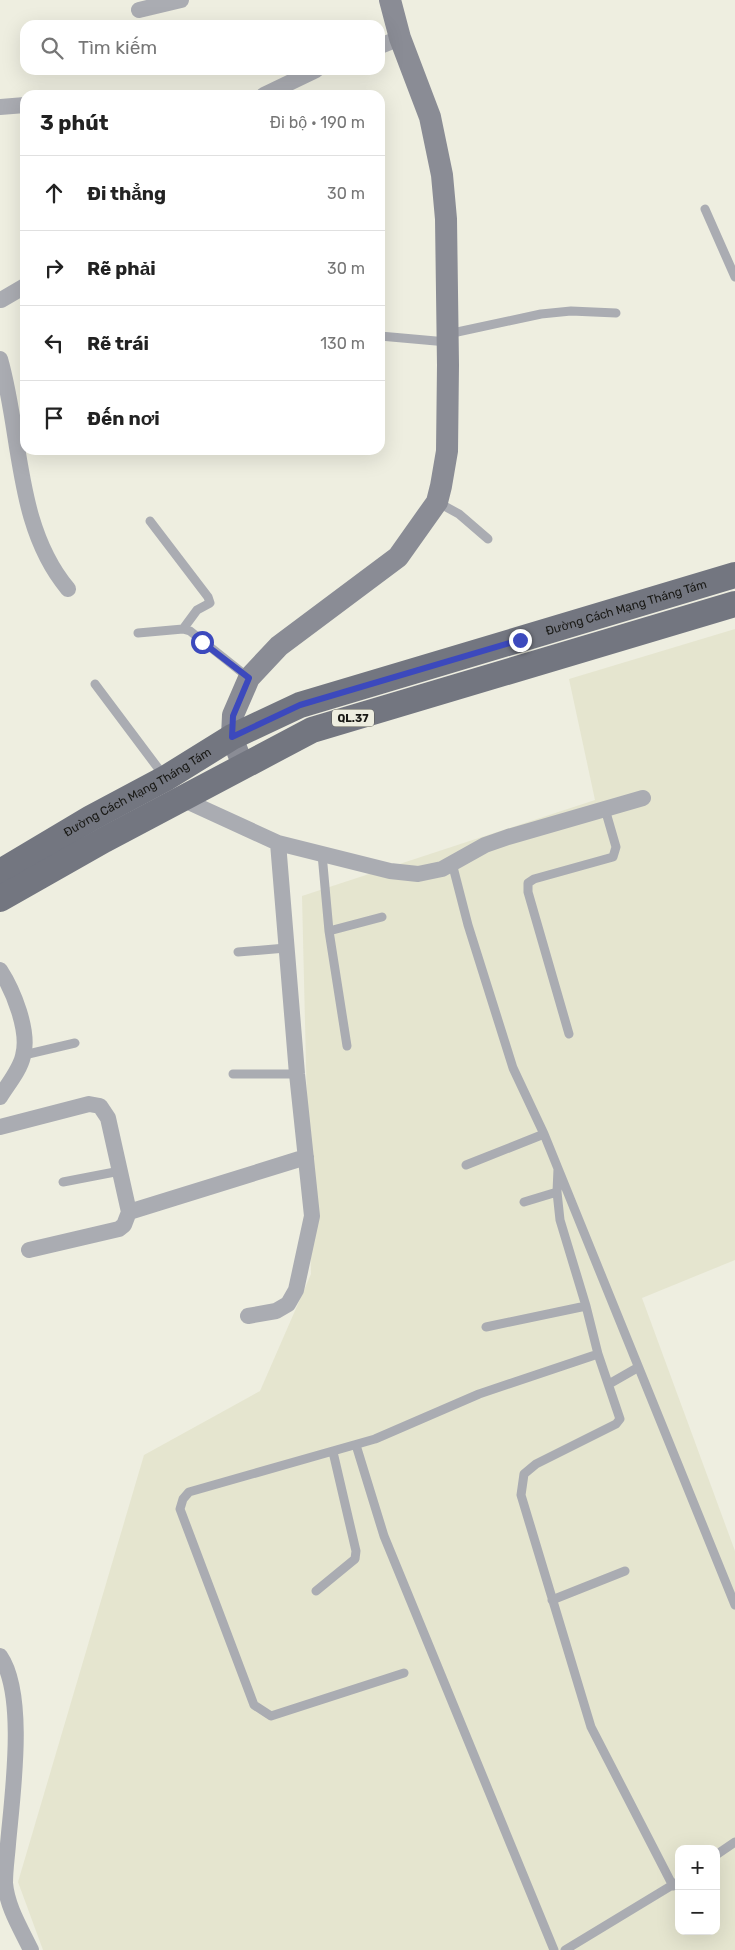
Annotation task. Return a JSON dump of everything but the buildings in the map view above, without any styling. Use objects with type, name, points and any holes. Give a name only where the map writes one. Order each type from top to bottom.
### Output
[{"type":"main road","points":[[243,766],[232,737],[233,716],[249,678],[279,646],[398,557],[437,502],[447,451],[446,219],[442,175],[430,117],[390,42],[390,0]]},
{"type":"main road","name":"Đường Cách Mạng Tháng Tám","points":[[0,872],[91,818],[166,778],[232,737],[300,705],[735,576]]},
{"type":"main road","name":"Đường Cách Mạng Tháng Tám","points":[[0,899],[312,730],[735,604]]},
{"type":"street","points":[[139,10],[181,0]]},
{"type":"street","points":[[278,90],[307,75]]},
{"type":"street","points":[[0,107],[20,106]]},
{"type":"street","points":[[0,300],[20,289]]},
{"type":"street","points":[[0,359],[8,388],[28,504],[37,539],[52,570],[68,589]]},
{"type":"street","points":[[182,799],[278,843],[390,871],[418,874],[442,869],[485,845],[643,798]]},
{"type":"street","points":[[248,1316],[276,1311],[288,1304],[296,1290],[312,1216],[297,1074],[278,843]]},
{"type":"street","points":[[0,970],[10,986],[21,1018],[24,1055],[0,1097]]},
{"type":"street","points":[[0,1126],[89,1104],[100,1106],[108,1118],[129,1212],[124,1225],[119,1229],[29,1250]]},
{"type":"street","points":[[129,1212],[306,1157]]},
{"type":"street","points":[[0,1656],[6,1665],[15,1711],[14,1780],[3,1883],[11,1910],[31,1950]]},
{"type":"lane","points":[[705,209],[735,277]]},
{"type":"lane","points":[[385,336],[448,338],[540,314],[571,311],[616,313]]},
{"type":"lane","points":[[437,502],[459,514],[488,539]]},
{"type":"lane","points":[[150,521],[208,597],[210,603],[197,610],[183,628]]},
{"type":"lane","points":[[138,633],[183,628],[190,631],[249,678]]},
{"type":"lane","points":[[96,684],[166,778]]},
{"type":"lane","points":[[569,1034],[528,892],[528,882],[613,857],[616,847],[605,809]]},
{"type":"lane","points":[[322,854],[329,932],[347,1046]]},
{"type":"lane","points":[[452,863],[468,924],[513,1068],[544,1134],[637,1368],[735,1605]]},
{"type":"lane","points":[[329,932],[382,917]]},
{"type":"lane","points":[[238,952],[286,948]]},
{"type":"lane","points":[[24,1055],[75,1043]]},
{"type":"lane","points":[[234,1074],[297,1074]]},
{"type":"lane","points":[[466,1165],[544,1134]]},
{"type":"lane","points":[[558,1169],[557,1192],[560,1220],[586,1306],[598,1354],[620,1412],[620,1419],[616,1424],[536,1464],[524,1474],[521,1484],[521,1496],[572,1659],[591,1727],[675,1882]]},
{"type":"lane","points":[[63,1182],[120,1171]]},
{"type":"lane","points":[[524,1202],[557,1192]]},
{"type":"lane","points":[[486,1327],[586,1306]]},
{"type":"lane","points":[[404,1672],[271,1716],[263,1713],[254,1705],[180,1509],[183,1499],[189,1492],[356,1445],[479,1394],[598,1354]]},
{"type":"lane","points":[[609,1384],[637,1368]]},
{"type":"lane","points":[[356,1445],[384,1536],[554,1950]]},
{"type":"lane","points":[[316,1590],[355,1560],[356,1551],[333,1452]]},
{"type":"lane","points":[[552,1600],[625,1571]]},
{"type":"lane","points":[[720,1852],[735,1842]]},
{"type":"lane","points":[[565,1950],[675,1885]]},
{"type":"shaded area","points":[[735,629],[735,1260],[642,1298],[735,1551],[735,1950],[43,1950],[18,1882],[144,1455],[260,1391],[311,1274],[302,896],[595,800],[569,679]]},
{"type":"route","points":[[202,642],[249,678],[233,716],[232,737],[300,705],[520,640]]}]
